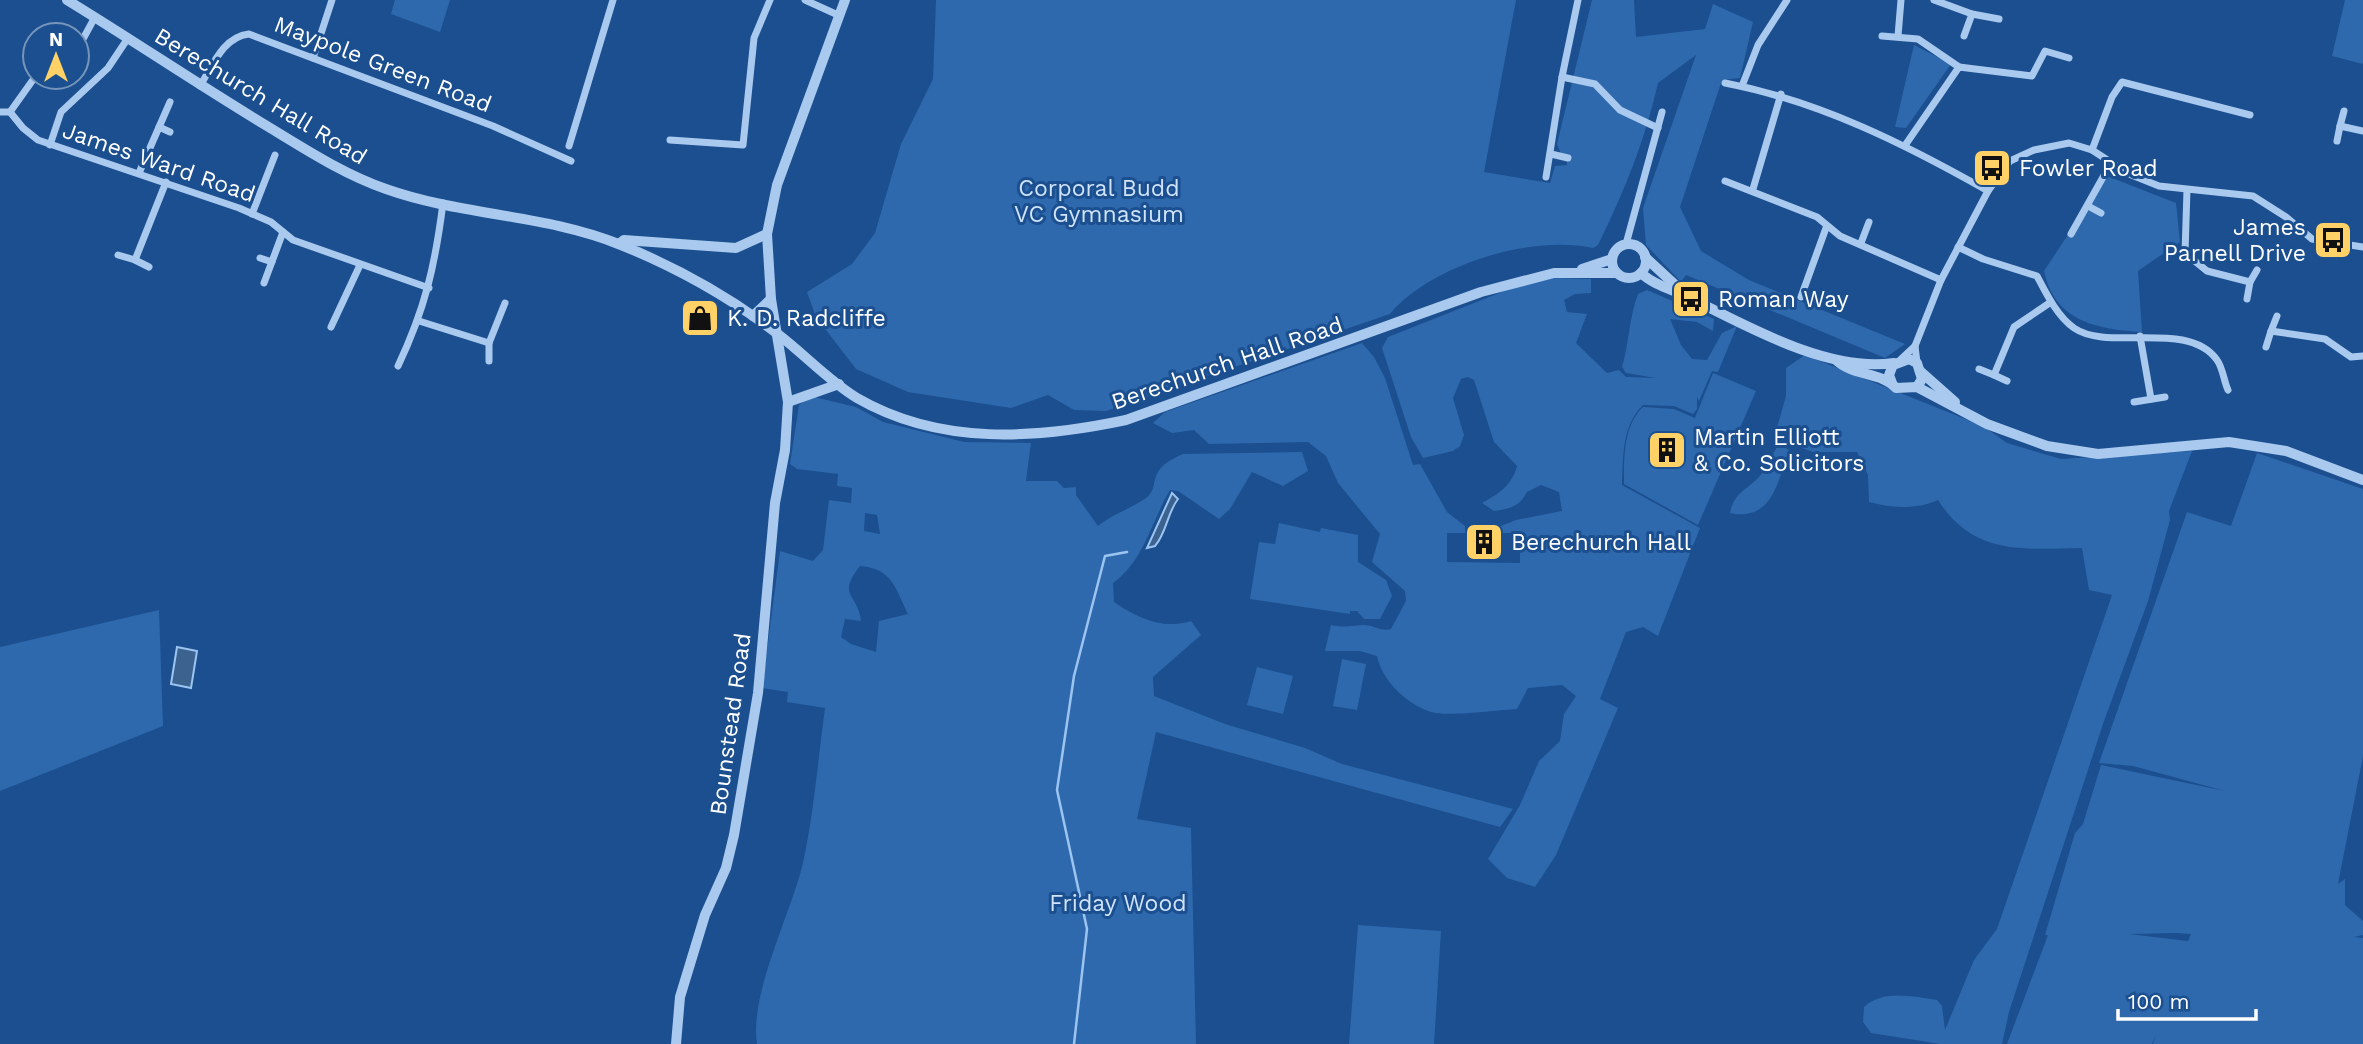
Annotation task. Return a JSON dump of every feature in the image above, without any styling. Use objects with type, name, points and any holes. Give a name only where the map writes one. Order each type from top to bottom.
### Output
[{"type":"street","name":"Berechurch Hall Road","points":[[67,0],[200,86],[337,168],[388,190],[542,221],[619,244],[688,275],[752,316],[855,396],[899,417],[943,430],[1002,436],[1097,426],[1134,417],[1481,292],[1530,278],[1578,271],[1615,273]]},
{"type":"street","points":[[313,58],[332,0]]},
{"type":"street","points":[[670,140],[743,145],[754,38],[770,0]]},
{"type":"street","points":[[805,0],[838,15]]},
{"type":"street","name":"Bounstead Road","points":[[676,1044],[680,997],[705,915],[726,867],[745,780],[758,693],[775,503],[785,450],[788,402],[771,299],[767,234],[776,184],[845,0]]},
{"type":"street","points":[[1546,177],[1578,0]]},
{"type":"street","points":[[1742,86],[1758,45],[1787,0]]},
{"type":"street","points":[[1898,36],[1901,0]]},
{"type":"street","points":[[1934,0],[1972,14],[1999,19]]},
{"type":"street","points":[[569,146],[610,1]]},
{"type":"street","points":[[1964,36],[1972,14]]},
{"type":"street","points":[[91,24],[95,17]]},
{"type":"street","name":"Maypole Green Road","points":[[200,86],[226,44],[240,35],[249,34],[493,126],[571,161]]},
{"type":"street","points":[[1882,36],[1918,39],[1959,67],[2032,76],[2048,39]]},
{"type":"street","points":[[50,145],[61,112],[108,68],[128,38]]},
{"type":"street","points":[[2045,51],[2069,58]]},
{"type":"street","points":[[1906,144],[1959,67]]},
{"type":"street","points":[[1562,77],[1595,84],[1620,110],[1658,128]]},
{"type":"street","points":[[2092,150],[2112,97],[2122,82],[2250,115]]},
{"type":"street","points":[[1725,83],[1781,94],[1906,144],[1988,191]]},
{"type":"street","points":[[0,112],[10,112],[25,91]]},
{"type":"street","points":[[1753,189],[1781,94]]},
{"type":"street","points":[[139,173],[170,102]]},
{"type":"street","points":[[2337,141],[2344,111]]},
{"type":"street","name":"James Ward Road","points":[[10,112],[23,128],[50,145],[166,182],[252,214],[293,240],[429,288]]},
{"type":"street","points":[[1645,257],[1646,264],[1641,273],[1629,278],[1615,273],[1612,258],[1626,244],[1662,112]]},
{"type":"street","points":[[2340,126],[2363,131]]},
{"type":"street","points":[[159,127],[170,132]]},
{"type":"street","points":[[1917,387],[1922,379],[1916,346],[1941,280],[1988,191],[2010,161],[2034,149],[2069,143],[2092,150],[2111,163],[2159,186],[2227,191],[2253,196],[2286,217],[2312,240],[2363,247]]},
{"type":"street","points":[[1551,154],[1568,158]]},
{"type":"street","points":[[252,214],[275,155]]},
{"type":"street","points":[[2071,234],[2111,163]]},
{"type":"street","points":[[1725,181],[1753,189],[1786,206],[1818,217],[1826,228],[1840,236],[1941,280]]},
{"type":"street","points":[[135,260],[166,182]]},
{"type":"street","points":[[2187,190],[2185,253],[2207,271],[2250,282]]},
{"type":"street","points":[[398,366],[419,321],[429,288],[443,203]]},
{"type":"street","points":[[2088,206],[2101,213]]},
{"type":"street","points":[[1861,243],[1869,222]]},
{"type":"street","points":[[1801,297],[1826,228]]},
{"type":"street","points":[[264,283],[283,232]]},
{"type":"street","points":[[619,244],[624,240],[644,240],[736,248],[767,234]]},
{"type":"street","points":[[1626,244],[1636,246],[1688,297]]},
{"type":"street","points":[[1958,247],[1983,260],[2036,276],[2051,302],[2076,329],[2098,335],[2140,336],[2194,343],[2217,360],[2228,390]]},
{"type":"street","points":[[118,255],[149,267]]},
{"type":"street","points":[[260,258],[272,262]]},
{"type":"street","name":"Berechurch Hall Road","points":[[1578,271],[1612,258]]},
{"type":"street","points":[[331,327],[360,265]]},
{"type":"street","points":[[2247,299],[2250,282],[2257,270]]},
{"type":"street","points":[[1641,273],[1731,320],[1836,360],[1861,374],[1904,389],[1917,387],[1987,424],[2047,446],[2098,454],[2204,442],[2240,443],[2286,451],[2363,480]]},
{"type":"street","points":[[752,316],[771,299]]},
{"type":"street","points":[[1994,375],[2014,327],[2051,302]]},
{"type":"street","points":[[489,361],[489,344],[505,303]]},
{"type":"street","points":[[2266,347],[2277,316]]},
{"type":"street","points":[[419,321],[489,344]]},
{"type":"street","points":[[2271,331],[2325,339],[2351,357],[2363,356]]},
{"type":"street","points":[[2140,336],[2151,399]]},
{"type":"street","points":[[1892,383],[1889,375],[1897,362],[1909,348],[1916,346]]},
{"type":"street","points":[[1836,360],[1870,366],[1897,362],[1919,367],[1959,407]]},
{"type":"street","points":[[1979,369],[2007,381]]},
{"type":"street","points":[[788,402],[839,384]]},
{"type":"street","points":[[2134,402],[2165,397]]},
{"type":"green space","points":[[395,0],[450,0],[440,32],[391,14]]},
{"type":"green space","name":"Corporal Budd VC Gymnasium","points":[[936,0],[1516,0],[1484,172],[1550,183],[1555,166],[1567,165],[1567,157],[1561,154],[1557,144],[1592,0],[1634,0],[1636,37],[1705,29],[1713,4],[1753,22],[1740,78],[1722,80],[1680,207],[1701,251],[1749,280],[1905,344],[1885,358],[1686,275],[1681,282],[1646,245],[1643,208],[1696,55],[1658,83],[1633,166],[1598,245],[1593,248],[1541,246],[1483,258],[1430,281],[1407,297],[1390,314],[1106,411],[1074,410],[1048,395],[1011,408],[908,392],[856,369],[816,317],[807,292],[852,264],[875,233],[901,144],[933,79]]},
{"type":"green space","points":[[2345,0],[2363,0],[2363,64],[2332,56]]},
{"type":"green space","points":[[1914,45],[1951,64],[1906,128],[1895,127]]},
{"type":"green space","points":[[2107,176],[2176,203],[2180,242],[2138,271],[2142,332],[2109,328],[2080,320],[2058,302],[2044,271]]},
{"type":"green space","points":[[1553,278],[1591,279],[1591,293],[1575,294],[1564,300],[1567,312],[1587,314],[1576,343],[1607,373],[1619,370],[1626,377],[1656,378],[1626,373],[1622,367],[1635,303],[1638,294],[1647,290],[1714,319],[1713,331],[1697,322],[1670,319],[1681,345],[1692,359],[1707,360],[1722,333],[1737,326],[1718,372],[1712,371],[1699,401],[1697,397],[1697,409],[1693,414],[1674,406],[1643,405],[1627,432],[1622,485],[1700,528],[1658,636],[1643,627],[1626,632],[1600,699],[1618,708],[1556,855],[1535,887],[1507,878],[1488,859],[1520,805],[1539,761],[1560,741],[1564,714],[1576,696],[1562,685],[1528,688],[1517,709],[1460,714],[1431,712],[1396,690],[1384,674],[1377,656],[1360,651],[1325,651],[1331,625],[1366,625],[1383,630],[1391,629],[1406,601],[1405,591],[1372,562],[1380,534],[1338,483],[1326,456],[1308,442],[1209,444],[1194,430],[1172,433],[1153,423],[1165,412],[1362,343],[1374,357],[1385,378],[1413,465],[1420,464],[1447,512],[1465,526],[1465,533],[1447,533],[1447,562],[1520,563],[1520,533],[1500,533],[1501,526],[1516,520],[1562,511],[1559,492],[1541,485],[1527,492],[1521,501],[1513,506],[1494,511],[1482,503],[1504,488],[1512,479],[1517,466],[1494,442],[1474,380],[1468,377],[1461,379],[1453,398],[1464,435],[1460,446],[1453,451],[1423,458],[1411,437],[1382,348],[1388,337],[1512,288]]},
{"type":"green space","points":[[1805,355],[1983,426],[2007,443],[2061,459],[2192,451],[2169,511],[2170,520],[2148,601],[2103,724],[2009,1012],[2002,1044],[1940,1044],[1871,1033],[1863,1022],[1864,1007],[1872,1001],[1890,996],[1937,1000],[1942,1006],[1945,1030],[1974,960],[1997,929],[2112,595],[2089,590],[2082,548],[2020,548],[1984,540],[1967,531],[1952,518],[1938,500],[1904,507],[1869,502],[1868,475],[1857,452],[1813,452],[1774,438],[1786,396],[1786,368]]},
{"type":"green space","points":[[1713,373],[1756,391],[1698,525],[1624,484],[1625,453],[1628,433],[1643,407],[1674,409],[1695,418]]},
{"type":"green space","name":"Friday Wood","points":[[810,396],[856,407],[883,422],[964,442],[1031,443],[1026,481],[1057,481],[1064,488],[1076,487],[1076,495],[1098,526],[1149,496],[1161,467],[1183,454],[1302,452],[1308,471],[1283,486],[1252,472],[1230,509],[1219,519],[1178,491],[1170,490],[1140,552],[1124,574],[1113,583],[1114,602],[1123,608],[1160,623],[1191,621],[1201,635],[1153,677],[1154,696],[1225,724],[1305,748],[1342,764],[1513,809],[1500,827],[1156,732],[1137,819],[1191,828],[1196,1044],[757,1044],[756,1024],[765,978],[803,863],[825,708],[787,702],[788,692],[762,688],[780,551],[813,561],[823,550],[829,500],[851,503],[852,488],[837,486],[838,474],[797,469],[790,464],[799,405]],"holes":[[[865,513],[877,515],[880,534],[864,531]],[[860,566],[880,571],[892,581],[908,614],[879,621],[876,652],[851,644],[841,637],[845,619],[861,621],[849,590],[853,576]]]},
{"type":"green space","points":[[1779,444],[1789,450],[1772,496],[1756,511],[1730,513],[1737,497],[1761,475]]},
{"type":"green space","points":[[2257,453],[2363,489],[2363,756],[2338,884],[2345,879],[2345,905],[2363,921],[2363,935],[2354,937],[2363,938],[2363,1044],[2153,1044],[2156,1035],[2152,1044],[2007,1044],[2048,935],[2045,935],[2075,833],[2083,824],[2101,765],[2225,791],[2133,766],[2099,763],[2187,512],[2231,526]],"holes":[[[2177,933],[2191,934],[2188,941],[2129,934]]]},
{"type":"green space","points":[[1279,523],[1320,532],[1321,528],[1358,535],[1358,562],[1386,580],[1392,596],[1380,619],[1364,619],[1357,611],[1350,611],[1350,614],[1250,599],[1259,542],[1275,544]]},
{"type":"green space","points":[[159,610],[163,726],[0,791],[0,647]]},
{"type":"green space","points":[[1342,659],[1366,664],[1357,710],[1333,706]]},
{"type":"green space","points":[[1257,667],[1293,676],[1283,714],[1247,705]]},
{"type":"green space","points":[[1358,925],[1441,931],[1434,1044],[1349,1044]]},
{"type":"shaded area","points":[[1172,493],[1178,499],[1162,535],[1155,546],[1147,548]]},
{"type":"shaded area","points":[[177,647],[197,651],[191,688],[171,684]]},
{"type":"waterway","points":[[1074,1044],[1087,929],[1057,790],[1074,676],[1105,556],[1127,552]]},
{"type":"place","name":"Fowler Road","points":[[1992,168]]},
{"type":"place","name":"James Parnell Drive","points":[[2333,240]]},
{"type":"place","name":"Roman Way","points":[[1691,299]]},
{"type":"place","name":"K. D. Radcliffe","points":[[700,318]]},
{"type":"place","name":"Martin Elliott & Co. Solicitors","points":[[1667,450]]},
{"type":"place","name":"Berechurch Hall","points":[[1484,542]]}]
